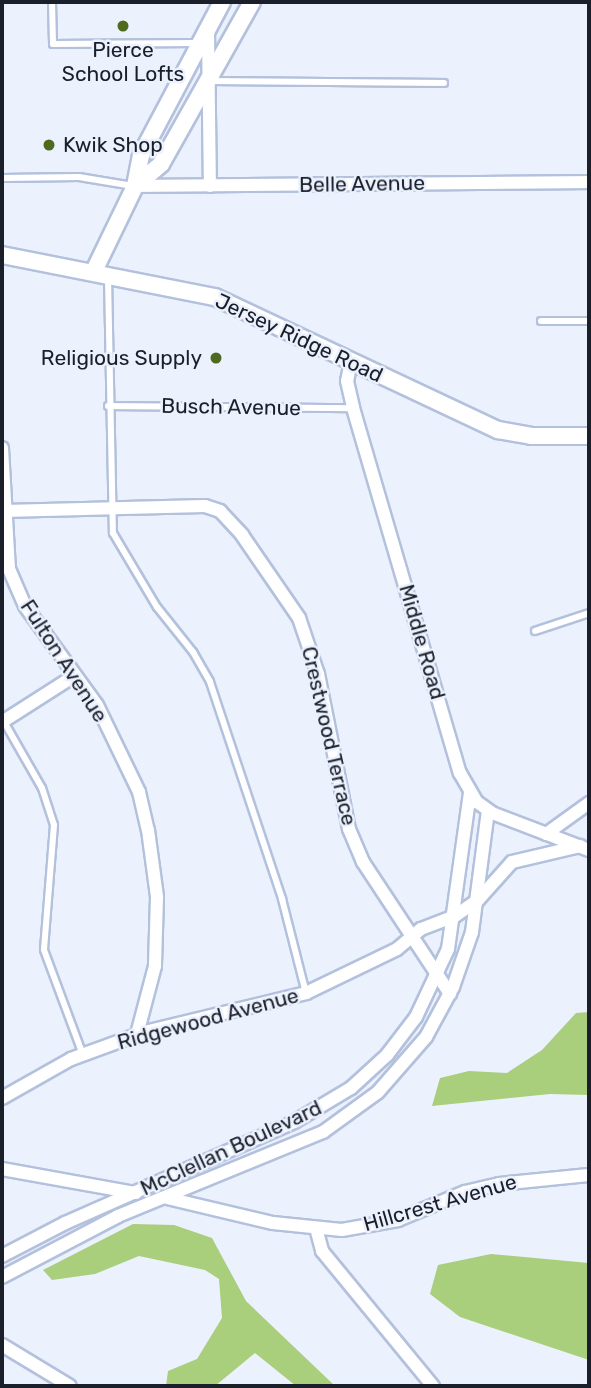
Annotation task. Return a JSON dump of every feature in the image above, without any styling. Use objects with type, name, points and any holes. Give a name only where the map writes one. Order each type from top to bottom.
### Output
[{"type":"street","points":[[101,272],[135,186],[141,155],[222,2]]},
{"type":"street","points":[[135,186],[161,164],[252,2]]},
{"type":"street","points":[[208,26],[210,186]]},
{"type":"street","name":"Belle Avenue","points":[[135,186],[589,182]]},
{"type":"street","name":"Jersey Ridge Road","points":[[2,255],[101,272],[215,297],[498,430],[531,436],[589,436]]},
{"type":"street","name":"Middle Road","points":[[351,361],[347,381],[353,408],[460,774],[470,793],[488,811],[585,848]]},
{"type":"street","name":"Fulton Avenue","points":[[2,448],[3,511],[9,569],[25,607],[97,705],[139,792],[150,842],[157,897],[155,966],[137,1034]]},
{"type":"street","name":"Crestwood Terrace","points":[[3,511],[181,505],[220,512],[279,584],[299,618],[318,674],[349,829],[363,862],[412,936]]},
{"type":"street","points":[[2,720],[74,676]]},
{"type":"street","name":"McClellan Boulevard","points":[[2,1256],[294,1122],[351,1088],[402,1037],[438,978],[455,916],[465,805],[470,793]]},
{"type":"street","points":[[546,834],[589,803]]},
{"type":"street","name":"McClellan Boulevard","points":[[2,1277],[118,1216],[168,1198],[323,1132],[356,1108],[403,1065],[450,994],[478,900],[488,811]]},
{"type":"street","name":"McClellan Boulevard","points":[[478,900],[512,862],[585,848]]},
{"type":"street","name":"Ridgewood Avenue","points":[[2,1098],[83,1055],[137,1034],[306,993],[397,949],[412,936],[455,916],[478,900]]},
{"type":"street","points":[[412,936],[450,994]]},
{"type":"street","name":"Hillcrest Avenue","points":[[2,1169],[168,1198],[316,1228],[342,1230],[398,1220],[499,1184],[589,1175]]},
{"type":"street","points":[[316,1228],[322,1251],[433,1386]]},
{"type":"street","points":[[2,1345],[70,1386]]},
{"type":"lane","points":[[52,2],[53,44],[199,43]]},
{"type":"lane","points":[[209,80],[444,83]]},
{"type":"lane","points":[[2,178],[79,177],[135,186]]},
{"type":"lane","points":[[101,272],[108,406],[109,508],[113,533],[127,559],[210,682],[282,899],[306,993]]},
{"type":"lane","points":[[541,321],[589,321]]},
{"type":"lane","name":"Busch Avenue","points":[[108,406],[353,408]]},
{"type":"lane","points":[[535,631],[589,613]]},
{"type":"lane","points":[[2,720],[42,788],[54,825],[44,950],[83,1055]]},
{"type":"green space","points":[[589,1012],[589,1095],[550,1094],[432,1106],[440,1078],[469,1071],[507,1073],[542,1050],[576,1013]]},
{"type":"green space","points":[[133,1224],[174,1225],[212,1238],[246,1301],[335,1386],[296,1386],[255,1353],[215,1386],[166,1386],[168,1371],[197,1359],[222,1318],[219,1279],[205,1270],[139,1256],[95,1274],[52,1280],[43,1270]]},
{"type":"green space","points":[[491,1254],[589,1263],[589,1360],[460,1317],[430,1294],[438,1265]]},
{"type":"place","name":"Pierce School Lofts","points":[[123,26]]},
{"type":"place","name":"Kwik Shop","points":[[49,145]]},
{"type":"place","name":"Religious Supply","points":[[216,358]]}]
